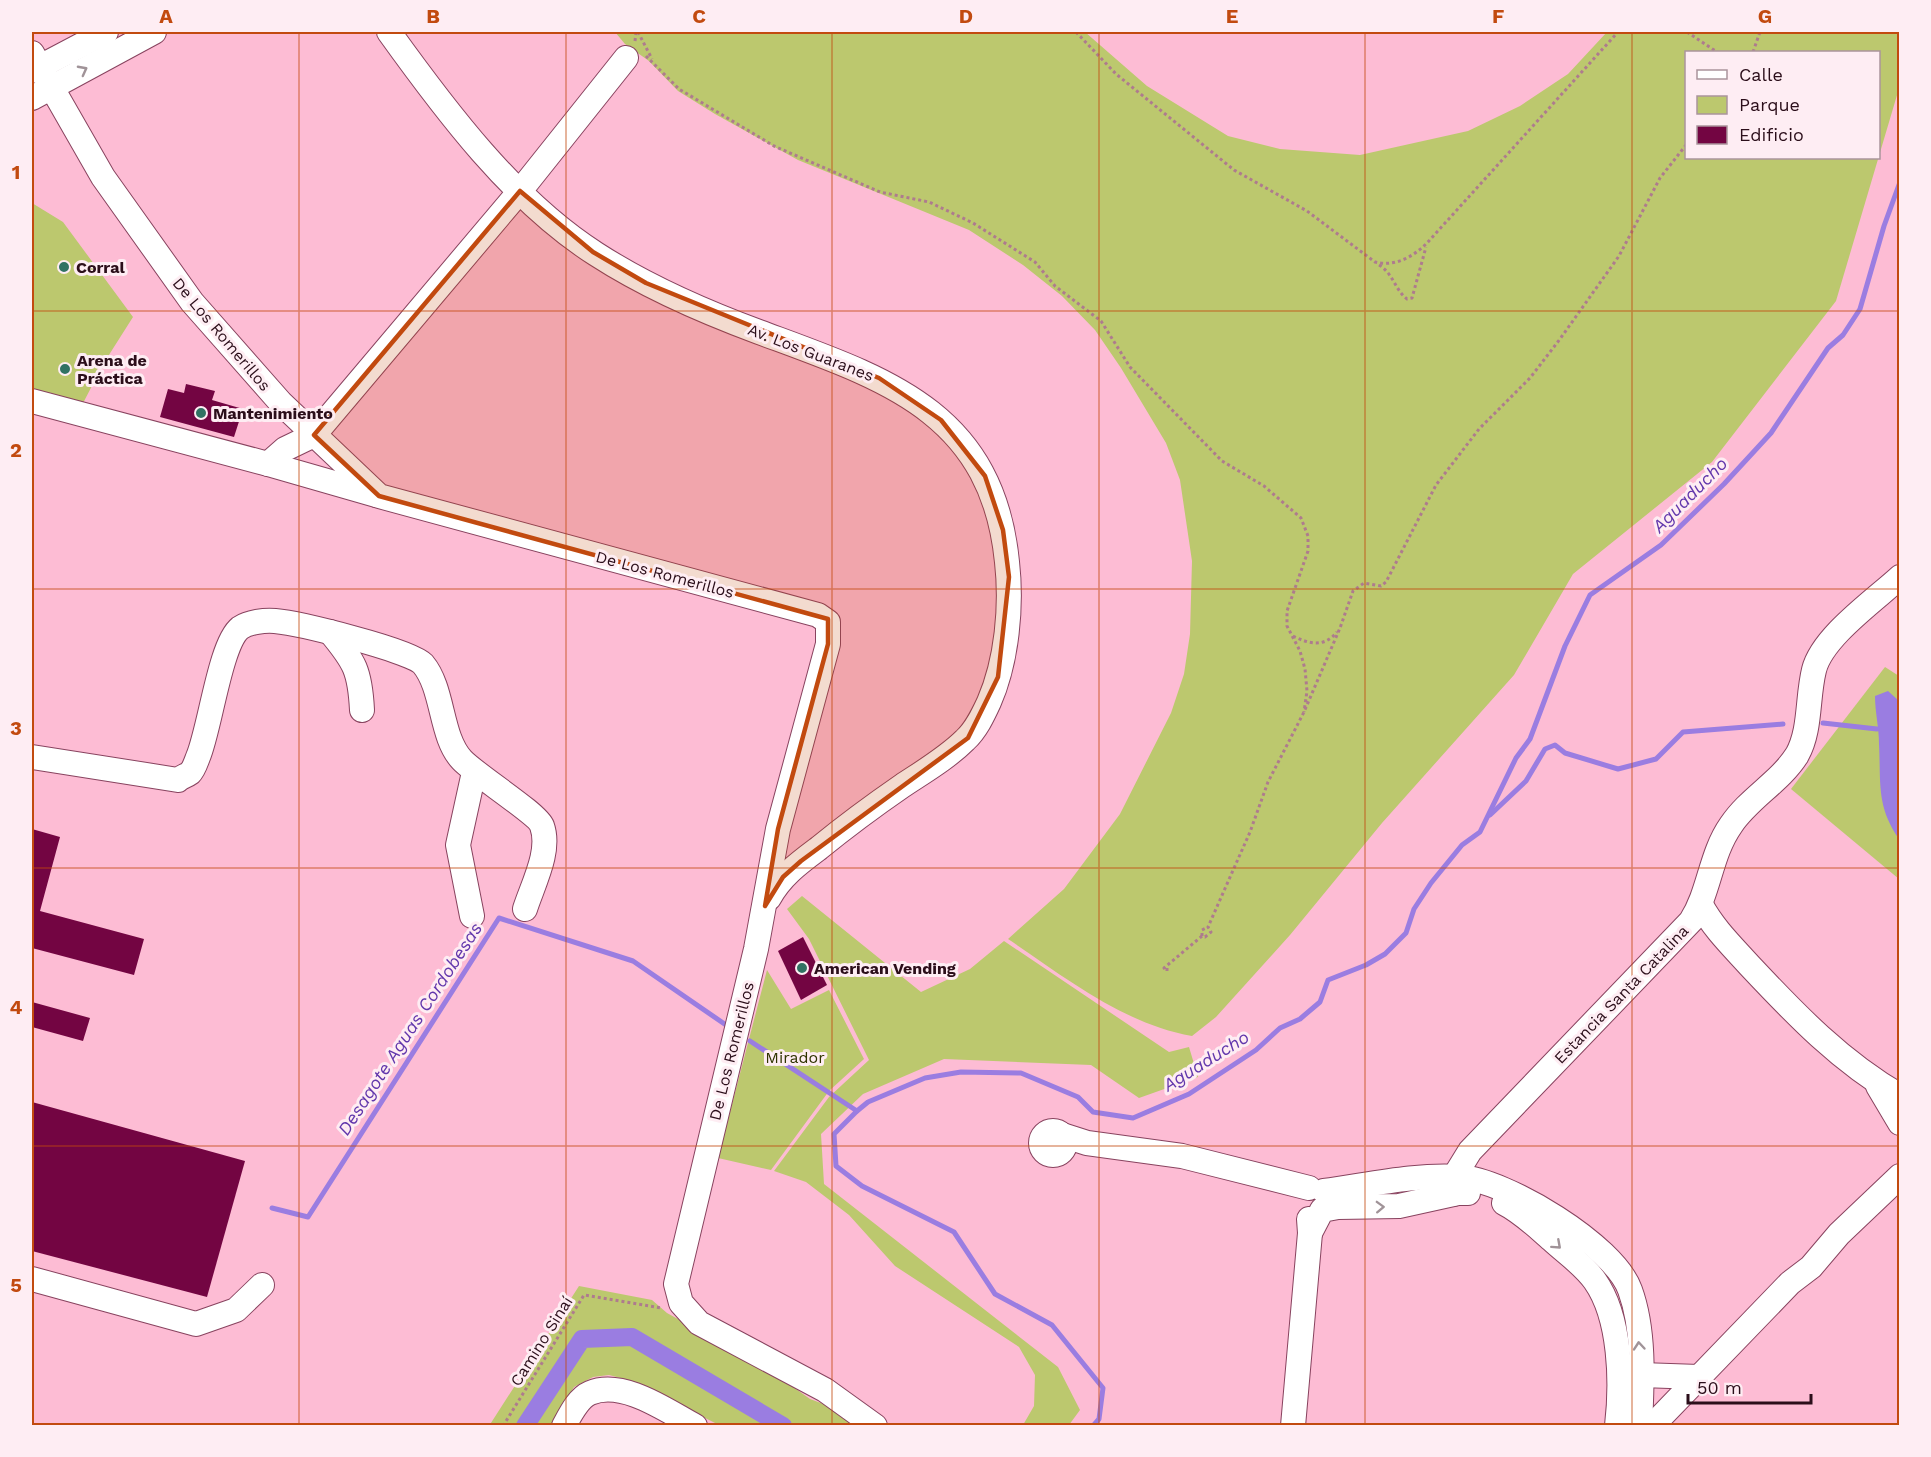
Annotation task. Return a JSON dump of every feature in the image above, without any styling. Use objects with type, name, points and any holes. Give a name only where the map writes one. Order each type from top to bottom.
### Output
[{"type":"street","points":[[36,76],[106,32]]},
{"type":"street","points":[[36,76],[154,32]]},
{"type":"street","name":"Av. Los Guaranes","points":[[389,32],[431,91],[520,192],[593,252],[646,283],[716,315],[843,362],[879,378],[916,400],[942,420],[962,442],[985,476],[993,494],[1006,551],[1008,605],[998,678],[980,721],[968,738],[954,750],[871,807],[801,861],[783,877],[765,906]]},
{"type":"street","points":[[268,464],[292,445],[314,435],[520,192],[626,58]]},
{"type":"street","name":"De Los Romerillos","points":[[36,76],[121,204],[192,302],[260,381],[379,496],[818,615],[828,622],[828,644],[778,829],[765,906],[680,1263],[676,1284],[682,1303]]},
{"type":"street","points":[[32,401],[379,496]]},
{"type":"street","name":"Estancia Santa Catalina","points":[[1453,1185],[1470,1151],[1673,942],[1701,905],[1708,873],[1730,825],[1743,808],[1788,766],[1802,744],[1814,668],[1820,655],[1831,641],[1899,577]]},
{"type":"street","points":[[32,757],[178,780],[191,772],[202,748],[228,646],[240,629],[256,622],[274,621],[330,632],[421,661],[430,674],[456,754],[474,772],[541,822],[545,836],[544,850],[525,909]]},
{"type":"street","points":[[330,632],[348,654],[361,678],[362,710]]},
{"type":"street","points":[[472,916],[458,845],[474,772]]},
{"type":"street","points":[[1701,905],[1725,940],[1788,1007],[1841,1056],[1875,1082],[1899,1095]]},
{"type":"street","points":[[1875,1082],[1892,1106],[1899,1123]]},
{"type":"street","points":[[1062,1144],[1087,1143],[1182,1156],[1309,1202],[1431,1176],[1513,1207],[1595,1281],[1602,1292],[1617,1352],[1620,1395],[1617,1425]]},
{"type":"street","points":[[1652,1425],[1790,1283],[1811,1267],[1839,1234],[1899,1176]]},
{"type":"street","points":[[1453,1185],[1464,1177],[1536,1204],[1579,1234],[1616,1267],[1627,1282],[1632,1299],[1641,1375],[1640,1425]]},
{"type":"street","points":[[1293,1425],[1309,1202]]},
{"type":"street","points":[[32,1279],[196,1324],[236,1310],[262,1286]]},
{"type":"street","points":[[682,1303],[699,1323],[777,1365],[819,1396],[866,1418]]},
{"type":"street","points":[[1641,1375],[1699,1377]]},
{"type":"street","points":[[564,1425],[577,1404],[589,1393],[612,1390],[628,1393],[695,1425]]},
{"type":"path","points":[[638,32],[655,64]]},
{"type":"path","points":[[1076,32],[1116,74],[1234,170],[1307,211],[1375,262],[1392,276],[1402,296],[1407,299],[1412,298],[1427,243]]},
{"type":"path","points":[[1375,262],[1395,263],[1409,258],[1427,243],[1618,32]]},
{"type":"path","points":[[1687,32],[1715,51]]},
{"type":"path","points":[[1753,51],[1760,32]]},
{"type":"path","points":[[626,58],[634,52],[640,52],[680,89],[714,113],[790,155],[880,192],[929,202],[973,223],[1035,262],[1055,286],[1101,321],[1130,367],[1222,461],[1264,486],[1301,518],[1308,536],[1308,551],[1287,610],[1287,626],[1305,669],[1307,691],[1304,712]]},
{"type":"path","points":[[1202,936],[1202,930],[1208,927],[1250,832],[1268,782],[1304,712],[1357,586],[1364,583],[1381,586],[1386,582],[1436,485],[1479,429],[1530,378],[1574,320],[1619,256],[1660,178],[1685,146]]},
{"type":"path","points":[[1293,636],[1308,643],[1322,644],[1332,638],[1340,628]]},
{"type":"path","points":[[1167,968],[1202,936],[1209,936],[1211,930],[1208,927]]},
{"type":"path","name":"Camino Sinaí","points":[[503,1425],[584,1295],[682,1303]]},
{"type":"highlighted area","points":[[520,191],[593,252],[646,283],[879,378],[941,420],[985,476],[1003,530],[1009,577],[998,677],[968,738],[801,861],[783,877],[765,906],[778,829],[828,644],[828,619],[379,496],[314,435]]},
{"type":"green space","points":[[615,32],[1085,32],[1147,86],[1228,136],[1280,149],[1360,155],[1468,131],[1520,106],[1568,74],[1607,32],[1899,32],[1900,85],[1880,152],[1880,51],[1685,51],[1685,159],[1878,159],[1836,301],[1712,462],[1573,574],[1514,675],[1382,823],[1290,935],[1216,1017],[1192,1036],[1167,1030],[1118,1010],[1008,939],[1064,889],[1120,814],[1171,713],[1184,674],[1190,634],[1192,561],[1180,480],[1166,443],[1095,330],[1062,296],[1023,265],[969,230],[798,160],[678,91],[649,61],[625,44]]},
{"type":"green space","points":[[32,203],[63,222],[133,317],[107,358],[101,357],[94,382],[81,407],[32,394]]},
{"type":"green space","points":[[1885,667],[1899,676],[1899,879],[1791,789]]},
{"type":"green space","points":[[802,896],[921,992],[970,969],[1004,941],[1169,1052],[1189,1047],[1198,1077],[1139,1098],[1091,1065],[944,1059],[863,1094],[821,1134],[824,1184],[1058,1367],[1080,1410],[1069,1425],[1023,1425],[1034,1406],[1035,1375],[1019,1347],[895,1266],[849,1215],[806,1182],[774,1171],[829,1097],[869,1060],[809,939],[787,909]]},
{"type":"green space","name":"Mirador","points":[[767,970],[791,1009],[829,990],[864,1059],[829,1091],[771,1170],[718,1158]]},
{"type":"green space","points":[[579,1286],[652,1300],[667,1313],[765,1367],[810,1399],[856,1416],[867,1425],[719,1425],[632,1381],[609,1375],[593,1377],[574,1387],[552,1425],[489,1426]]},
{"type":"shaded area","points":[[1888,691],[1899,701],[1899,839],[1886,816],[1880,782],[1875,696]]},
{"type":"building","name":"Mantenimiento","points":[[186,384],[215,391],[212,400],[243,409],[234,437],[160,417],[168,389],[184,393]]},
{"type":"building","points":[[32,829],[60,837],[40,911],[144,939],[134,975],[32,948]]},
{"type":"building","name":"American Vending","points":[[803,937],[827,985],[801,1000],[778,951]]},
{"type":"building","points":[[32,1002],[90,1018],[83,1041],[32,1027]]},
{"type":"building","points":[[32,1102],[245,1161],[207,1297],[32,1251]]},
{"type":"waterway","name":"Aguaducho","points":[[857,1111],[868,1102],[925,1078],[961,1072],[1021,1073],[1078,1097],[1093,1112],[1133,1118],[1189,1094],[1256,1050],[1280,1028],[1300,1019],[1320,1002],[1328,980],[1366,965],[1385,954],[1406,933],[1414,909],[1431,883],[1462,845],[1480,832],[1516,758],[1530,739],[1565,646],[1590,595],[1661,545],[1724,484],[1771,433],[1828,348],[1843,335],[1860,309],[1884,226],[1900,182]]},
{"type":"waterway","points":[[1823,723],[1877,729]]},
{"type":"waterway","name":"Aguaducho","points":[[1490,815],[1526,781],[1545,749],[1555,745],[1565,753],[1618,769],[1656,759],[1683,732],[1783,724]]},
{"type":"waterway","name":"Desagote Aguas Cordobesas","points":[[272,1208],[308,1217],[499,918],[633,961],[726,1025]]},
{"type":"waterway","name":"Desagote Aguas Cordobesas","points":[[750,1041],[857,1111],[834,1134],[836,1166],[862,1186],[954,1232],[995,1294],[1052,1325],[1103,1388],[1099,1419],[1093,1426]]},
{"type":"waterway","points":[[525,1426],[582,1339],[632,1337],[783,1426]]},
{"type":"place","name":"Corral","points":[[64,267]]},
{"type":"place","name":"Arena de Práctica","points":[[65,369]]},
{"type":"place","name":"Mantenimiento","points":[[201,413]]},
{"type":"place","name":"American Vending","points":[[802,968]]}]
